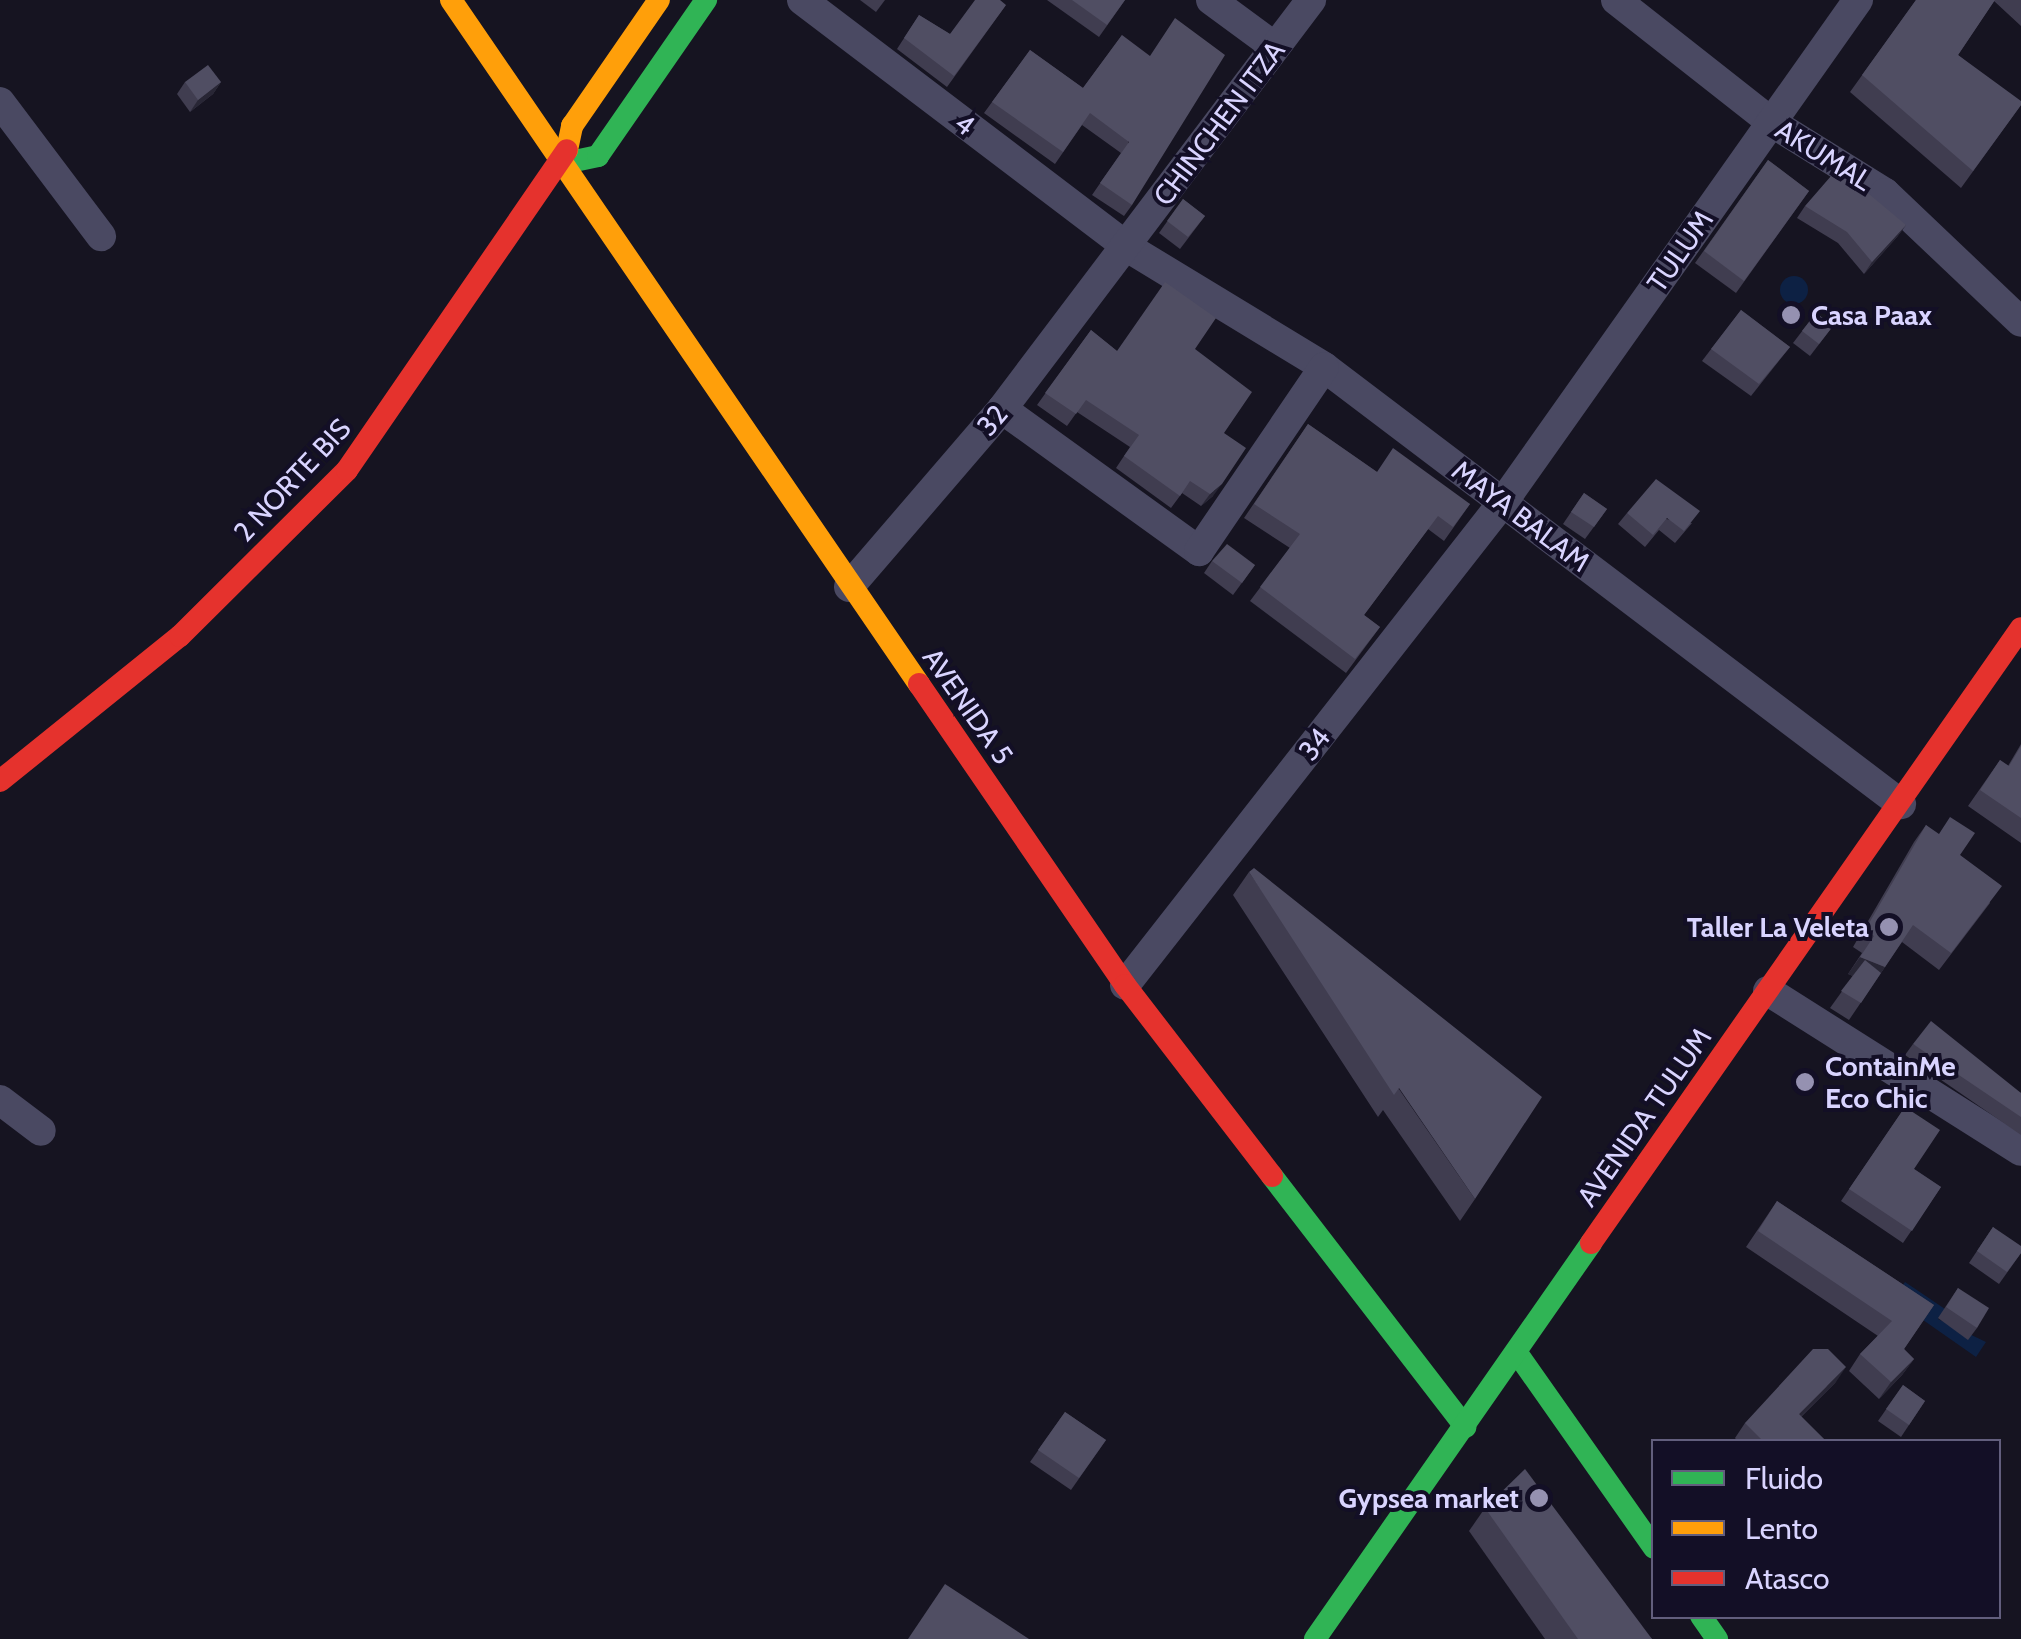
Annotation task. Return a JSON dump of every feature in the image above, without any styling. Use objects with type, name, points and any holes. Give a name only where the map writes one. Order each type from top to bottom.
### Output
[{"type":"main road","name":"AVENIDA 5","points":[[451,0],[849,588],[1125,985],[1465,1426]]},
{"type":"main road","points":[[659,0],[580,112],[564,162],[598,156],[706,0]]},
{"type":"main road","name":"2 NORTE BIS","points":[[0,782],[180,636],[347,470],[564,162]]},
{"type":"main road","name":"AVENIDA TULUM","points":[[1315,1639],[2020,632]]},
{"type":"main road","points":[[1517,1353],[1651,1544]]},
{"type":"street","name":"4","points":[[802,0],[1127,247]]},
{"type":"street","points":[[1211,0],[1275,47]]},
{"type":"street","name":"CHINCHEN ITZA","points":[[1127,247],[1311,0]]},
{"type":"street","name":"AKUMAL","points":[[1616,0],[1771,122],[1884,193],[2021,322]]},
{"type":"street","name":"TULUM","points":[[1503,502],[1858,0]]},
{"type":"street","points":[[0,102],[101,236]]},
{"type":"street","name":"MAYA BALAM","points":[[1127,247],[1324,368],[1901,804]]},
{"type":"street","name":"32","points":[[849,588],[1002,409],[1127,247]]},
{"type":"street","points":[[1002,409],[1199,551],[1324,368]]},
{"type":"street","name":"34","points":[[1125,985],[1503,502]]},
{"type":"street","points":[[1768,991],[2021,1151]]},
{"type":"street","points":[[0,1100],[41,1131]]},
{"type":"water","points":[[1794,276],[1804,280],[1808,290],[1804,300],[1794,304],[1784,300],[1780,290],[1784,280]]},
{"type":"water","points":[[1905,1282],[1945,1309],[1938,1319],[1986,1342],[1976,1357],[1893,1299]]},
{"type":"building","points":[[975,0],[1000,0],[1006,5],[954,76],[904,38],[919,15],[950,34]]},
{"type":"building","points":[[1072,0],[1125,0],[1107,25]]},
{"type":"building","points":[[1916,0],[1995,0],[1958,55],[2021,101],[2021,105],[1973,171],[1862,75]]},
{"type":"building","points":[[1175,18],[1225,55],[1132,205],[1100,183],[1129,142],[1090,113],[1063,152],[992,102],[1030,50],[1083,88],[1122,35],[1150,56]]},
{"type":"building","points":[[208,65],[221,82],[198,100],[185,82]]},
{"type":"building","points":[[1768,160],[1809,191],[1744,281],[1704,251]]},
{"type":"building","points":[[1838,168],[1906,225],[1872,262],[1847,232],[1805,206]]},
{"type":"building","points":[[1183,199],[1205,216],[1188,237],[1167,221]]},
{"type":"building","points":[[1165,282],[1216,318],[1195,349],[1252,392],[1224,433],[1246,448],[1222,484],[1210,494],[1190,481],[1180,496],[1124,456],[1139,435],[1086,400],[1076,414],[1045,393],[1091,330],[1117,351]]},
{"type":"building","points":[[1741,310],[1790,347],[1759,384],[1711,349]]},
{"type":"building","points":[[1816,313],[1833,326],[1819,344],[1802,331]]},
{"type":"building","points":[[1308,424],[1377,472],[1393,448],[1470,504],[1453,527],[1438,516],[1364,615],[1380,627],[1355,659],[1260,587],[1300,534],[1254,504]]},
{"type":"building","points":[[1656,479],[1700,511],[1684,531],[1667,518],[1653,535],[1627,513]]},
{"type":"building","points":[[1584,493],[1607,509],[1594,527],[1571,512]]},
{"type":"building","points":[[1227,544],[1255,565],[1242,583],[1212,561]]},
{"type":"building","points":[[2021,746],[2021,818],[1980,790],[2000,760],[2009,766]]},
{"type":"building","points":[[1950,817],[1975,833],[1960,855],[2002,886],[1951,953],[1913,925],[1885,967],[1860,957],[1874,936],[1865,930],[1926,825],[1939,834]]},
{"type":"building","points":[[1254,868],[1542,1097],[1475,1199],[1399,1088],[1394,1095],[1249,872]]},
{"type":"building","points":[[1865,960],[1881,973],[1861,1003],[1841,991]]},
{"type":"building","points":[[1931,1021],[2021,1093],[2021,1117],[1913,1044]]},
{"type":"building","points":[[1905,1107],[1940,1130],[1914,1169],[1941,1187],[1912,1231],[1849,1189]]},
{"type":"building","points":[[1777,1201],[1934,1305],[1904,1349],[1914,1359],[1891,1382],[1860,1354],[1892,1321],[1758,1231]]},
{"type":"building","points":[[1993,1227],[2021,1246],[2021,1253],[2007,1272],[1977,1251]]},
{"type":"building","points":[[1958,1288],[1989,1308],[1977,1328],[1946,1307]]},
{"type":"building","points":[[1813,1349],[1828,1349],[1846,1367],[1799,1414],[1824,1439],[1761,1439],[1745,1423]]},
{"type":"building","points":[[1903,1385],[1925,1401],[1909,1425],[1886,1409]]},
{"type":"building","points":[[1065,1412],[1106,1440],[1079,1478],[1038,1450]]},
{"type":"building","points":[[1525,1469],[1652,1639],[1578,1639],[1485,1508]]},
{"type":"building","points":[[945,1584],[1029,1639],[908,1639]]},
{"type":"traffic: fast","points":[[565,163],[598,156],[706,0]]},
{"type":"traffic: fast","points":[[1272,1176],[1465,1427]]},
{"type":"traffic: fast","points":[[1315,1639],[1591,1243]]},
{"type":"traffic: fast","points":[[1517,1353],[1651,1544]]},
{"type":"traffic: fast","points":[[1703,1619],[1717,1639]]},
{"type":"traffic: slow","points":[[451,0],[919,684]]},
{"type":"traffic: slow","points":[[567,150],[572,126],[659,0]]},
{"type":"traffic: jam","points":[[0,781],[180,636],[347,470],[567,150]]},
{"type":"traffic: jam","points":[[1591,1243],[2021,628]]},
{"type":"traffic: jam","points":[[919,684],[1125,985],[1272,1176]]},
{"type":"place","name":"Casa Paax","points":[[1791,315]]},
{"type":"place","name":"Taller La Veleta","points":[[1889,927]]},
{"type":"place","name":"ContainMe Eco Chic","points":[[1805,1082]]},
{"type":"place","name":"Gypsea market","points":[[1539,1498]]}]
